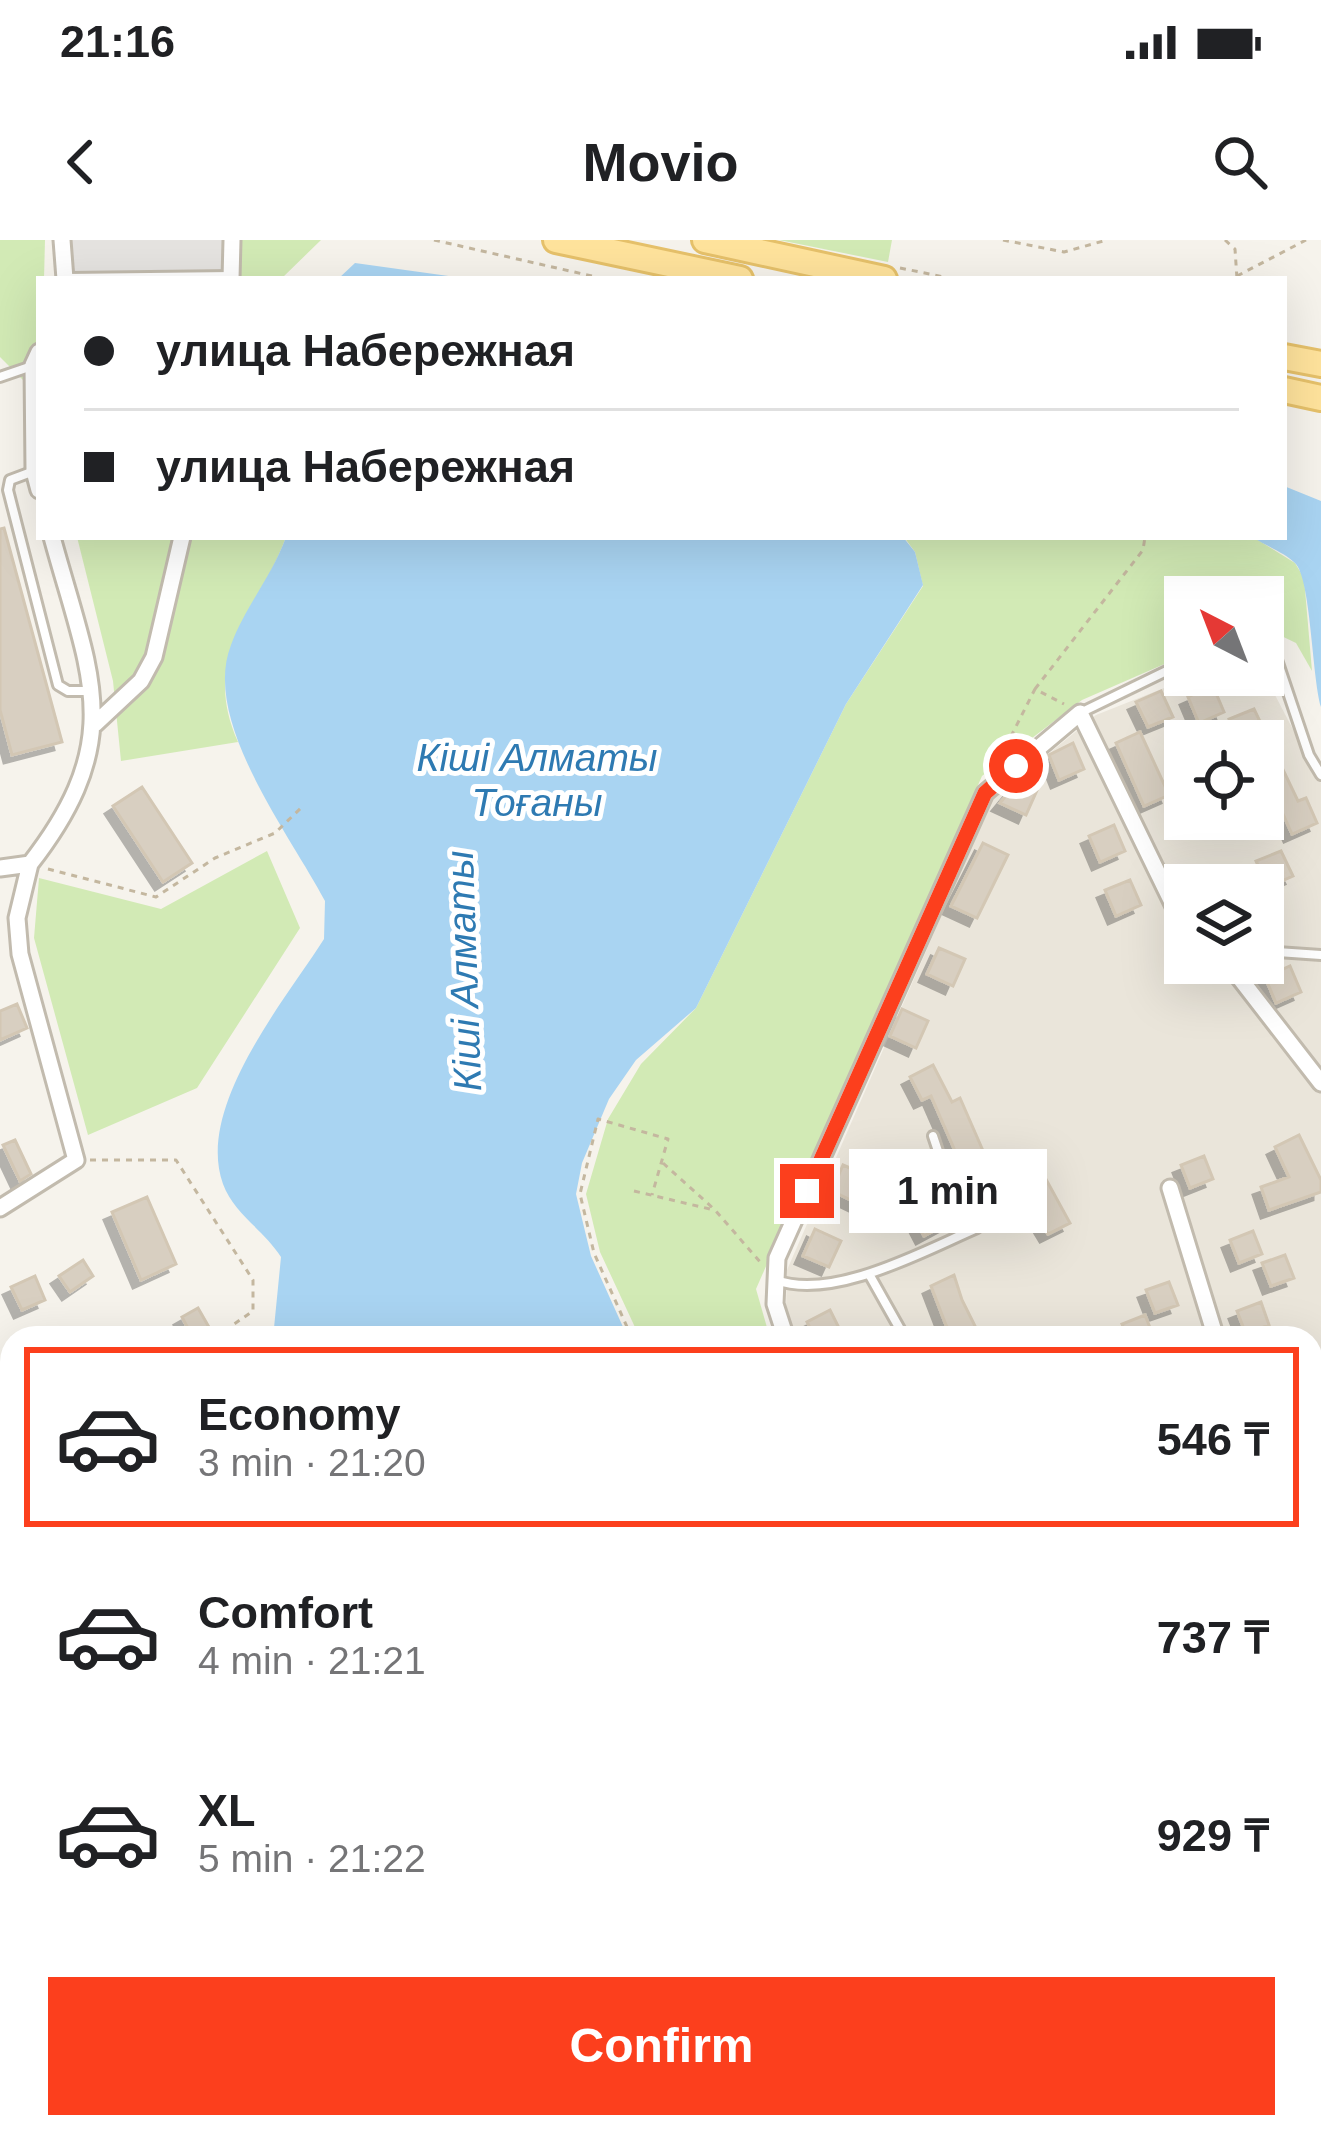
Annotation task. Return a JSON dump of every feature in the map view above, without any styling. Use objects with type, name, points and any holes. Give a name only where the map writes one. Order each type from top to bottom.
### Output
[{"type":"main road","points":[[556,240],[726,276]]},
{"type":"main road","points":[[705,240],[870,276]]},
{"type":"main road","points":[[1287,358],[1321,364]]},
{"type":"main road","points":[[1287,391],[1321,398]]},
{"type":"street","points":[[62,240],[65,276]]},
{"type":"street","points":[[231,276],[232,240]]},
{"type":"street","points":[[36,358],[36,479]]},
{"type":"street","points":[[0,1208],[76,1160],[20,954],[17,918],[30,864],[64,820],[84,781],[95,724],[94,691],[53,540]]},
{"type":"street","points":[[95,724],[141,681],[154,658],[181,540]]},
{"type":"street","points":[[784,1326],[775,1280],[777,1258],[985,793],[1081,713],[1164,885]]},
{"type":"street","points":[[0,868],[30,864]]},
{"type":"street","points":[[1244,984],[1321,1083]]},
{"type":"street","points":[[1170,1188],[1212,1326]]},
{"type":"lane","points":[[0,377],[36,358]]},
{"type":"lane","points":[[34,471],[10,480],[8,490],[58,685],[68,691],[94,691]]},
{"type":"lane","points":[[1081,713],[1164,672]]},
{"type":"lane","points":[[1284,680],[1309,755],[1321,775]]},
{"type":"lane","points":[[1284,952],[1321,955]]},
{"type":"lane","points":[[775,1280],[796,1288],[869,1274],[977,1228],[946,1175],[933,1136]]},
{"type":"lane","points":[[869,1274],[898,1326]]},
{"type":"path","points":[[434,240],[592,276]]},
{"type":"path","points":[[1004,240],[1064,251],[1107,240]]},
{"type":"path","points":[[1225,240],[1235,250],[1237,276]]},
{"type":"path","points":[[1241,276],[1306,240]]},
{"type":"path","points":[[985,793],[1035,689],[1143,550],[1145,540]]},
{"type":"path","points":[[1035,689],[1081,713]]},
{"type":"path","points":[[30,864],[156,897],[215,858],[275,833],[303,806]]},
{"type":"path","points":[[627,1326],[594,1253],[580,1194],[598,1119],[668,1139],[652,1196]]},
{"type":"path","points":[[76,1160],[176,1160],[253,1280],[253,1311],[231,1326]]},
{"type":"path","points":[[662,1162],[716,1210],[775,1280]]},
{"type":"path","points":[[634,1191],[716,1210]]},
{"type":"shaded area","points":[[65,240],[233,240],[229,276],[69,276]]},
{"type":"shaded area","points":[[1164,688],[1164,696],[1276,696],[1321,783],[1321,1326],[792,1326],[786,1308],[787,1270],[992,800],[1096,715]]},
{"type":"green space","points":[[0,240],[45,240],[44,276],[36,276],[36,393],[0,357]]},
{"type":"green space","points":[[239,240],[321,240],[284,276],[237,276]]},
{"type":"green space","points":[[779,240],[892,240],[888,262]]},
{"type":"green space","points":[[78,540],[285,540],[229,659],[225,684],[238,742],[121,761],[113,681]]},
{"type":"green space","points":[[906,540],[1258,540],[1295,563],[1304,578],[1312,671],[1296,643],[1284,637],[1284,576],[1164,576],[1164,664],[1082,700],[982,776],[756,1289],[767,1326],[634,1326],[600,1252],[586,1194],[608,1119],[641,1064],[696,1008],[846,704],[923,586],[915,552]]},
{"type":"green space","points":[[267,851],[300,928],[197,1088],[88,1135],[34,938],[39,878],[161,909]]},
{"type":"water","points":[[355,263],[448,276],[341,276]]},
{"type":"water","points":[[1287,487],[1321,501],[1321,707],[1308,607],[1300,572],[1291,559],[1258,540],[1287,540]]},
{"type":"water","name":"Кіші Алматы Тоғаны","points":[[285,540],[905,540],[915,552],[923,585],[846,704],[696,1008],[636,1060],[609,1099],[582,1163],[576,1194],[591,1256],[623,1326],[274,1326],[281,1257],[228,1195],[218,1154],[222,1122],[249,1055],[324,939],[325,901],[254,776],[228,708],[225,675],[231,645]]},
{"type":"building","points":[[4,528],[62,742],[12,755],[0,710],[0,529]]},
{"type":"building","points":[[1161,691],[1173,717],[1148,727],[1136,702]]},
{"type":"building","points":[[1217,696],[1224,712],[1198,720],[1188,697]]},
{"type":"building","points":[[1254,709],[1259,720],[1229,720]]},
{"type":"building","points":[[1140,732],[1164,784],[1164,797],[1144,806],[1116,743]]},
{"type":"building","points":[[1073,743],[1084,769],[1059,780],[1049,755]]},
{"type":"building","points":[[1284,772],[1298,801],[1306,798],[1317,823],[1292,834],[1284,816]]},
{"type":"building","points":[[1019,780],[1038,788],[1026,815],[1000,803]]},
{"type":"building","points":[[142,787],[192,863],[163,882],[113,806]]},
{"type":"building","points":[[1114,825],[1125,851],[1100,862],[1089,836]]},
{"type":"building","points":[[983,843],[1008,855],[977,918],[951,906]]},
{"type":"building","points":[[1281,851],[1293,876],[1284,880],[1284,864],[1256,861]]},
{"type":"building","points":[[1130,880],[1141,905],[1116,916],[1105,890]]},
{"type":"building","points":[[939,948],[965,959],[953,986],[927,974]]},
{"type":"building","points":[[1290,966],[1301,992],[1276,1003],[1268,984],[1284,984],[1284,969]]},
{"type":"building","points":[[17,1004],[27,1028],[0,1040],[0,1011]]},
{"type":"building","points":[[902,1009],[928,1021],[916,1048],[890,1036]]},
{"type":"building","points":[[933,1065],[952,1102],[960,1098],[1001,1192],[1042,1172],[1070,1223],[1048,1234],[1025,1196],[984,1217],[931,1096],[922,1100],[910,1077]]},
{"type":"building","points":[[1299,1135],[1321,1180],[1321,1192],[1269,1210],[1261,1187],[1289,1177],[1275,1147]]},
{"type":"building","points":[[15,1140],[31,1174],[20,1181],[3,1145]]},
{"type":"building","points":[[1204,1156],[1213,1179],[1190,1188],[1181,1165]]},
{"type":"building","points":[[843,1165],[869,1176],[857,1203],[832,1191]]},
{"type":"building","points":[[147,1197],[176,1264],[141,1280],[112,1212]]},
{"type":"building","points":[[935,1201],[946,1224],[924,1236],[912,1213]]},
{"type":"building","points":[[815,1229],[841,1241],[829,1267],[803,1256]]},
{"type":"building","points":[[1253,1231],[1262,1254],[1239,1263],[1230,1240]]},
{"type":"building","points":[[1285,1255],[1294,1278],[1271,1286],[1262,1263]]},
{"type":"building","points":[[83,1260],[93,1276],[70,1292],[59,1276]]},
{"type":"building","points":[[954,1275],[975,1326],[947,1326],[931,1286]]},
{"type":"building","points":[[35,1276],[45,1300],[22,1310],[11,1287]]},
{"type":"building","points":[[1169,1282],[1178,1305],[1155,1313],[1146,1290]]},
{"type":"building","points":[[1261,1302],[1269,1325],[1243,1326],[1237,1311]]},
{"type":"building","points":[[198,1308],[208,1326],[187,1326],[182,1317]]},
{"type":"building","points":[[830,1310],[838,1326],[809,1326],[807,1322]]},
{"type":"building","points":[[1145,1315],[1149,1326],[1123,1326]]},
{"type":"route","points":[[807,1191],[985,793],[1016,766]]},
{"type":"water label","name":"Кіші Алматы","points":[[463,971]]}]
